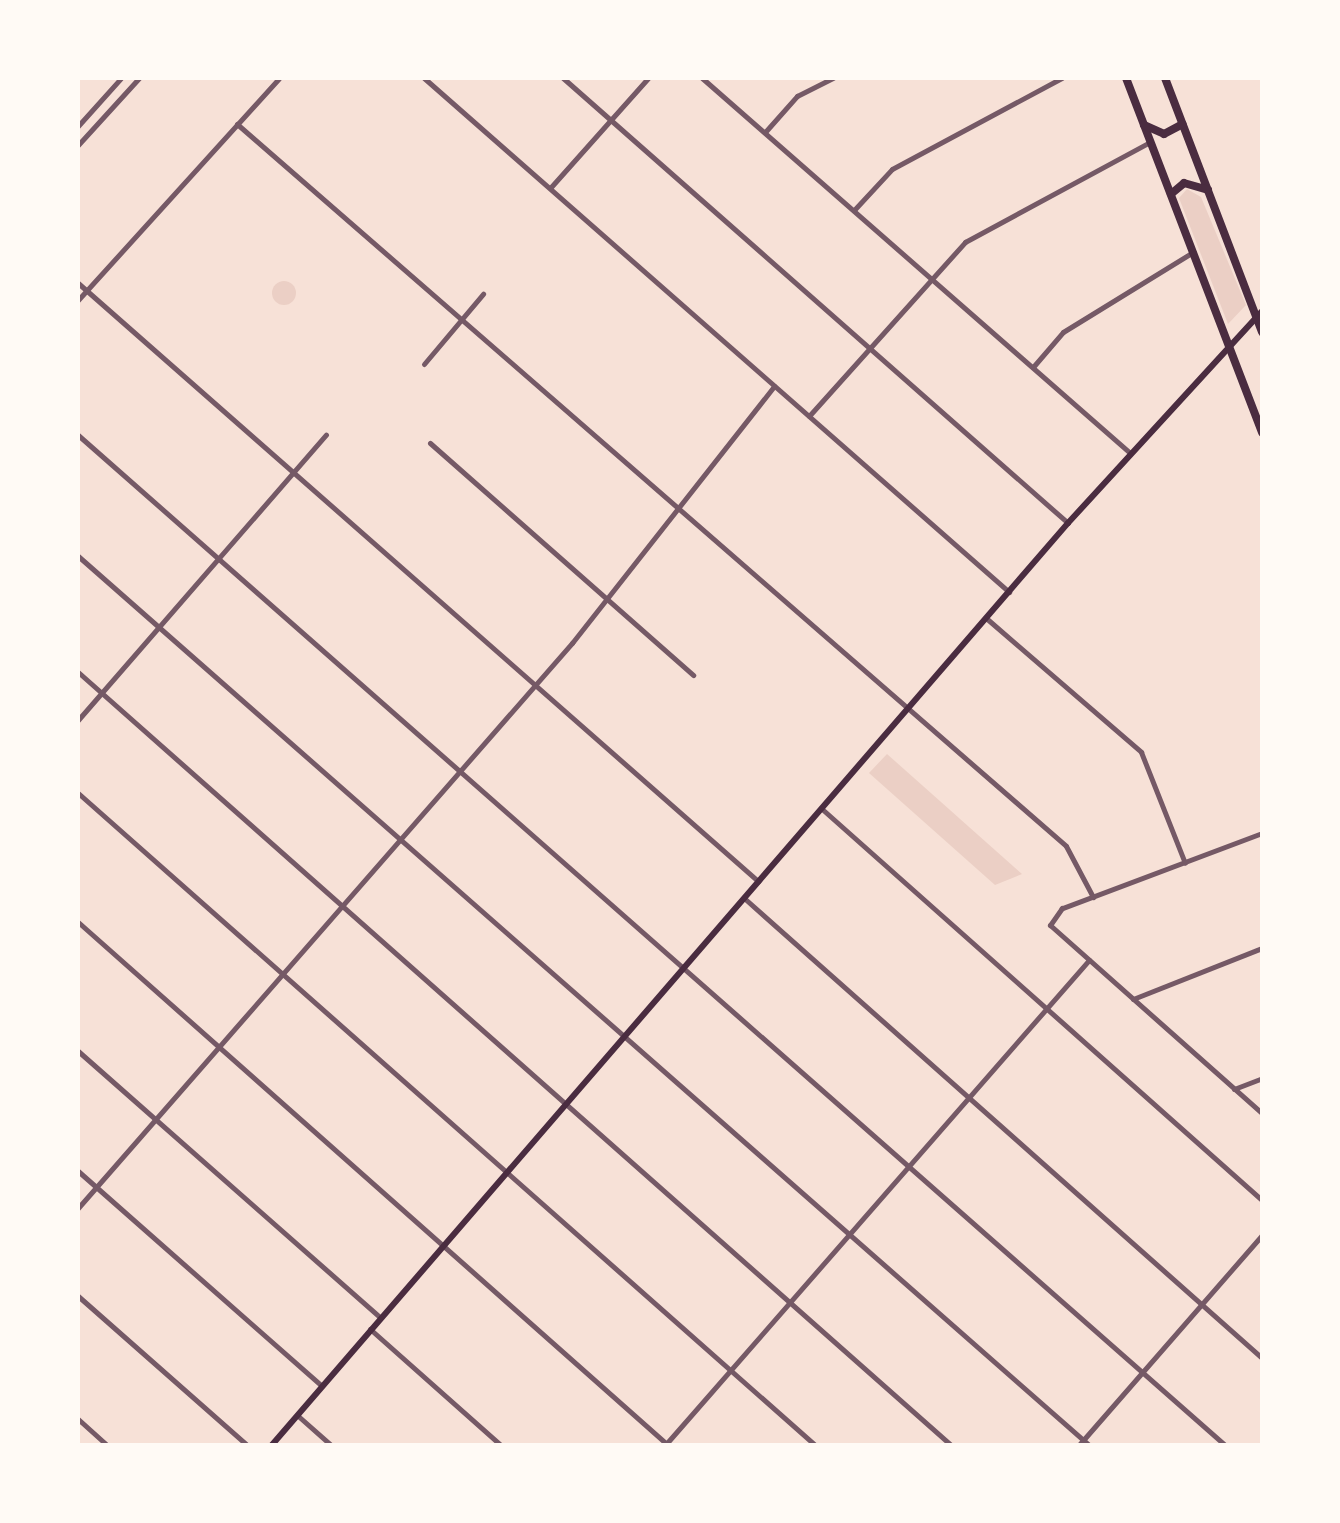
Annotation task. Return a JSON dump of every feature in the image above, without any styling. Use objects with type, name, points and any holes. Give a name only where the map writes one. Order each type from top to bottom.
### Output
[{"type":"main road","points":[[1126,78],[1262,432]]},
{"type":"main road","points":[[1165,78],[1260,314],[1262,332]]},
{"type":"main road","points":[[1144,125],[1164,134],[1183,124]]},
{"type":"main road","points":[[1171,194],[1184,183],[1208,190]]},
{"type":"main road","points":[[271,1446],[1068,523],[1260,314]]},
{"type":"street","points":[[78,126],[121,78]]},
{"type":"street","points":[[78,145],[139,78]]},
{"type":"street","points":[[78,300],[279,78]]},
{"type":"street","points":[[424,78],[1009,592]]},
{"type":"street","points":[[563,78],[1068,523]]},
{"type":"street","points":[[550,188],[648,78]]},
{"type":"street","points":[[702,78],[1130,454]]},
{"type":"street","points":[[765,132],[797,96],[833,78]]},
{"type":"street","points":[[855,210],[892,169],[1062,78]]},
{"type":"street","points":[[237,124],[676,511],[1072,852],[1093,897]]},
{"type":"street","points":[[808,416],[964,242],[1150,142]]},
{"type":"street","points":[[1033,367],[1063,332],[1193,252]]},
{"type":"street","points":[[78,283],[758,881]]},
{"type":"street","points":[[424,364],[483,294]]},
{"type":"street","points":[[78,1208],[535,684],[774,386]]},
{"type":"street","points":[[78,435],[1226,1446]]},
{"type":"street","points":[[78,720],[326,436]]},
{"type":"street","points":[[430,443],[693,675]]},
{"type":"street","points":[[78,556],[1080,1442],[1090,1446]]},
{"type":"street","points":[[986,618],[1141,752],[1184,863]]},
{"type":"street","points":[[78,672],[952,1446]]},
{"type":"street","points":[[78,793],[816,1446]]},
{"type":"street","points":[[822,808],[1262,1200]]},
{"type":"street","points":[[1262,833],[1056,911],[1050,925],[1262,1114]]},
{"type":"street","points":[[744,898],[1262,1358]]},
{"type":"street","points":[[78,922],[667,1445],[1088,960]]},
{"type":"street","points":[[1133,999],[1262,948]]},
{"type":"street","points":[[78,1052],[380,1318]]},
{"type":"street","points":[[1234,1088],[1262,1078]]},
{"type":"street","points":[[78,1171],[322,1386]]},
{"type":"street","points":[[1080,1442],[1262,1235]]},
{"type":"street","points":[[78,1296],[248,1446]]},
{"type":"street","points":[[370,1329],[502,1446]]},
{"type":"street","points":[[297,1415],[332,1446]]},
{"type":"street","points":[[78,1418],[108,1446]]},
{"type":"shaded area","points":[[1187,189],[1201,197],[1246,305],[1228,324],[1179,198]]},
{"type":"shaded area","points":[[284,281],[293,284],[293,302],[284,305],[275,302],[272,293],[275,284]]},
{"type":"shaded area","points":[[887,754],[1022,874],[995,885],[869,773]]}]
